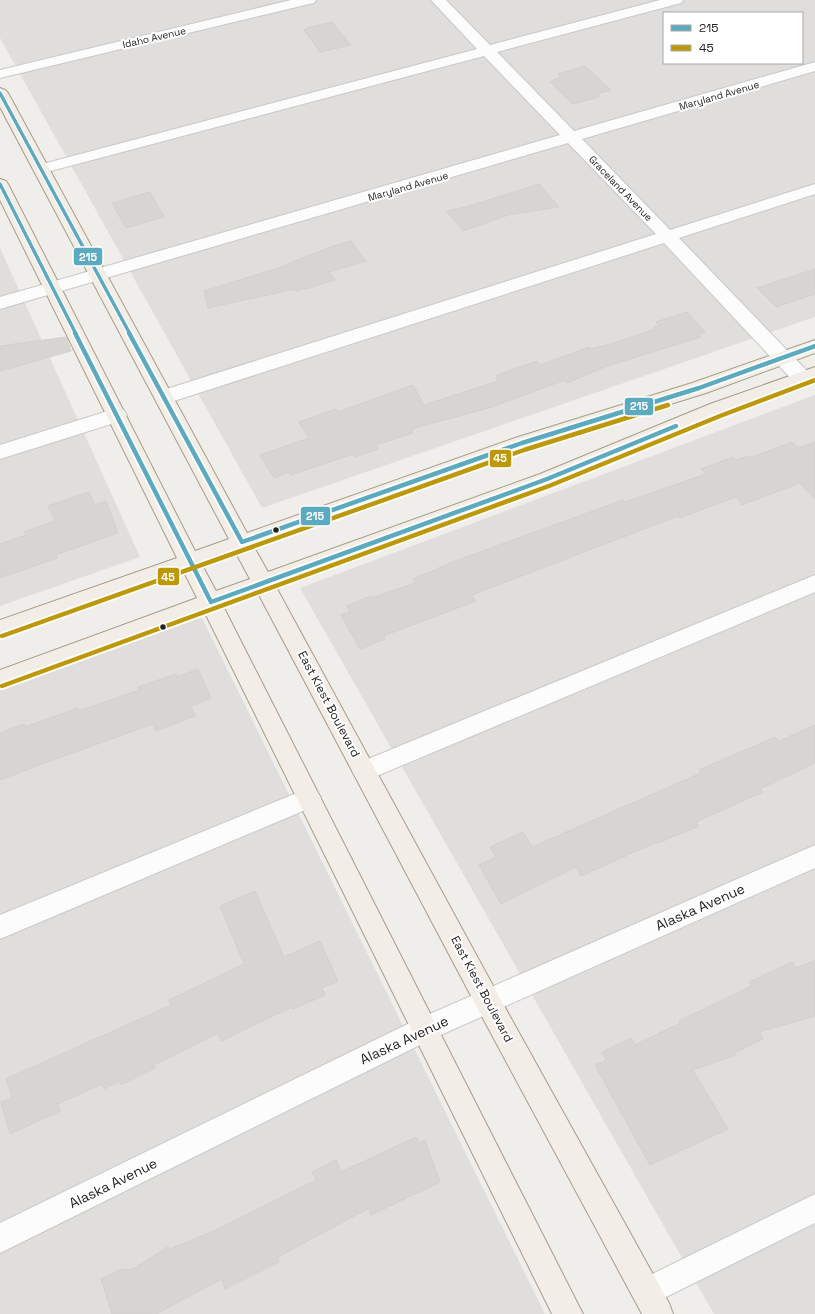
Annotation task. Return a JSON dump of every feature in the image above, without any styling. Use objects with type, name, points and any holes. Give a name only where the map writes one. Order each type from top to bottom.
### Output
[{"type":"main road","name":"East Kiest Boulevard","points":[[0,93],[264,582],[488,1002],[652,1303]]},
{"type":"main road","points":[[0,184],[568,1314]]},
{"type":"main road","points":[[0,629],[522,443],[699,388],[815,346]]},
{"type":"main road","points":[[0,679],[547,479],[717,409],[808,376]]},
{"type":"street","name":"Idaho Avenue","points":[[0,74],[309,0]]},
{"type":"street","name":"Graceland Avenue","points":[[438,0],[667,236],[782,358],[808,376]]},
{"type":"street","points":[[41,169],[676,0]]},
{"type":"street","name":"Maryland Avenue","points":[[0,303],[98,276],[815,66]]},
{"type":"street","points":[[164,397],[815,189]]},
{"type":"street","points":[[0,452],[116,415]]},
{"type":"street","points":[[364,771],[815,582]]},
{"type":"street","points":[[0,927],[309,798]]},
{"type":"street","name":"Alaska Avenue","points":[[0,1238],[425,1029],[815,856]]},
{"type":"street","points":[[652,1303],[815,1208]]},
{"type":"shaded area","points":[[0,0],[815,0],[815,317],[262,508],[0,38]]},
{"type":"shaded area","points":[[0,248],[140,557],[0,606]]},
{"type":"shaded area","points":[[815,395],[815,1314],[714,1314],[300,588]]},
{"type":"shaded area","points":[[200,614],[545,1314],[0,1314],[0,689]]},
{"type":"building","points":[[332,22],[351,45],[320,52],[304,30]]},
{"type":"building","points":[[585,66],[611,90],[597,94],[599,97],[573,104],[550,82],[560,77],[558,74]]},
{"type":"building","points":[[539,184],[559,207],[508,215],[463,231],[446,211],[466,207]]},
{"type":"building","points":[[150,192],[164,217],[126,228],[112,203]]},
{"type":"building","points":[[351,241],[366,261],[329,272],[335,280],[306,289],[296,291],[295,289],[208,308],[204,291],[278,268],[330,247]]},
{"type":"building","points":[[815,269],[815,294],[776,307],[757,288]]},
{"type":"building","points":[[687,312],[705,332],[699,334],[701,337],[607,366],[567,383],[565,380],[489,408],[411,429],[413,433],[376,445],[378,449],[355,457],[353,454],[291,475],[289,472],[274,478],[260,455],[309,438],[299,422],[336,409],[338,412],[413,385],[424,405],[498,381],[496,377],[498,376],[497,375],[537,361],[540,365],[589,347],[590,349],[610,344],[655,329],[654,327],[659,326],[656,322]]},
{"type":"building","points":[[66,337],[71,351],[0,371],[0,346]]},
{"type":"building","points":[[792,442],[798,448],[815,442],[815,499],[800,483],[742,505],[736,497],[680,518],[678,516],[472,595],[476,601],[383,636],[385,639],[360,649],[341,615],[350,612],[347,606],[371,596],[372,598],[415,583],[413,579],[455,561],[623,500],[625,502],[706,474],[701,469],[733,457],[736,460],[748,456],[749,458]]},
{"type":"building","points":[[89,492],[95,505],[106,501],[118,533],[56,555],[57,558],[0,578],[0,544],[26,535],[24,532],[55,521],[48,506]]},
{"type":"building","points":[[198,669],[211,698],[191,706],[195,716],[156,731],[153,724],[0,780],[0,733],[24,724],[25,727],[78,708],[79,711],[139,690],[138,687],[176,674],[177,677]]},
{"type":"building","points":[[815,725],[815,763],[760,789],[763,792],[696,822],[699,826],[658,843],[657,842],[581,876],[576,867],[501,904],[479,865],[496,857],[490,847],[523,832],[532,847],[701,773],[699,770],[775,737],[779,741]]},
{"type":"building","points":[[255,891],[284,957],[320,941],[338,981],[322,988],[325,995],[293,1009],[292,1007],[221,1041],[218,1033],[154,1065],[155,1068],[121,1085],[120,1081],[104,1089],[102,1084],[58,1104],[60,1111],[10,1134],[1,1102],[12,1097],[6,1079],[171,1005],[169,1000],[244,964],[220,906]]},
{"type":"building","points":[[815,960],[815,1016],[759,1032],[763,1039],[735,1053],[736,1055],[693,1070],[728,1129],[650,1165],[595,1065],[606,1060],[602,1052],[631,1038],[635,1045],[680,1023],[679,1021],[751,986],[749,982],[792,962],[797,968]]},
{"type":"building","points":[[416,1137],[419,1143],[425,1140],[440,1182],[371,1215],[369,1208],[278,1257],[279,1262],[225,1289],[222,1279],[156,1314],[112,1314],[101,1279],[121,1269],[131,1270],[168,1247],[170,1249],[214,1231],[316,1180],[312,1172],[336,1160],[341,1172]]},
{"type":"transit line","name":"215","points":[[0,93],[242,542],[522,443],[699,388],[815,346]]},
{"type":"transit line","name":"215","points":[[0,184],[211,602],[547,479],[676,426]]},
{"type":"transit line","name":"45","points":[[2,686],[549,486],[720,416],[815,380]]},
{"type":"transit line","name":"45","points":[[2,636],[524,450],[668,405]]}]
